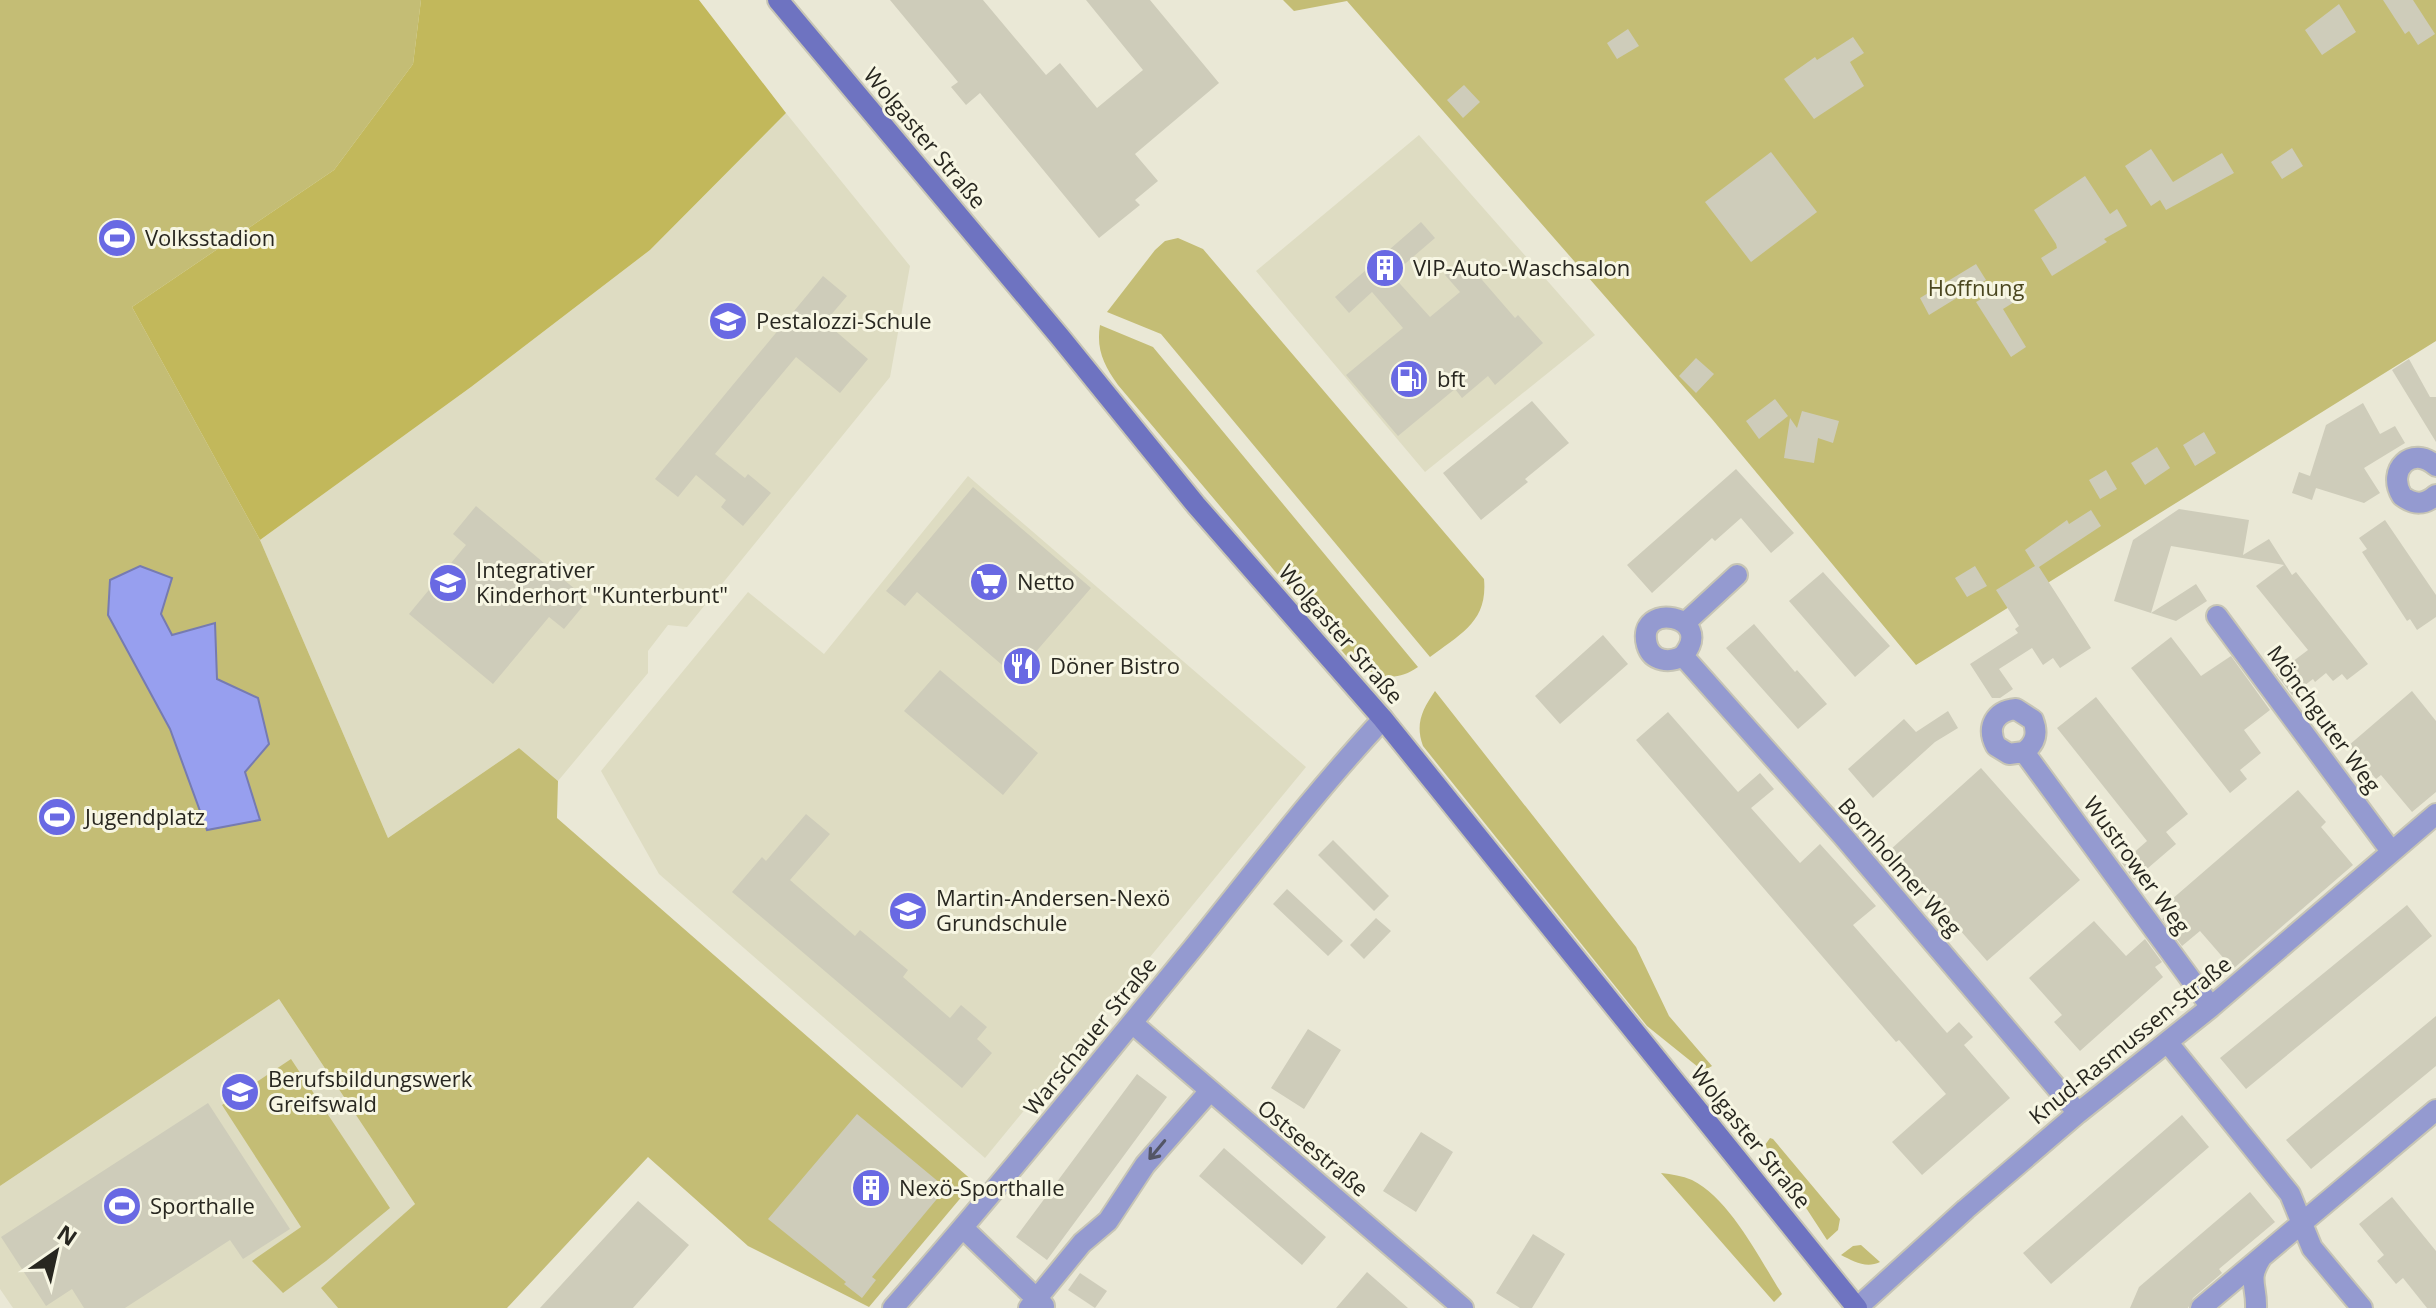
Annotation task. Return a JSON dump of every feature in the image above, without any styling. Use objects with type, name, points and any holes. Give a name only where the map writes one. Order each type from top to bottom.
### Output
[{"type":"main road","name":"Wolgaster Straße","points":[[778,0],[1196,505],[1383,719],[1857,1308]]},
{"type":"street","points":[[2434,501],[2416,503],[2402,496],[2396,482],[2397,474],[2406,461],[2426,459],[2436,466]]},
{"type":"street","points":[[1685,623],[1737,575]]},
{"type":"street","points":[[1673,616],[1685,623],[1691,643],[1683,656],[1669,661],[1650,651],[1646,636],[1653,622],[1673,616]]},
{"type":"street","name":"Mönchguter Weg","points":[[2217,616],[2391,851]]},
{"type":"street","name":"Bornholmer Weg","points":[[1683,656],[1852,846],[2078,1113]]},
{"type":"street","name":"Warschauer Straße","points":[[893,1308],[963,1228],[1330,778],[1383,719]]},
{"type":"street","name":"Wustrower Weg","points":[[2024,752],[2211,1007]]},
{"type":"street","name":"Knud-Rasmussen-Straße","points":[[1857,1308],[2078,1113],[2168,1043],[2436,814]]},
{"type":"street","name":"Ostseestraße","points":[[1132,1023],[1463,1308]]},
{"type":"street","points":[[2168,1043],[2290,1194],[2312,1248],[2362,1308]]},
{"type":"street","points":[[963,1228],[1037,1305],[1082,1243],[1108,1221],[1145,1165],[1209,1092]]},
{"type":"street","points":[[2201,1308],[2436,1110]]},
{"type":"street","points":[[2256,1308],[2252,1279],[2261,1258]]},
{"type":"shaded area","points":[[421,0],[699,0],[786,113],[650,250],[471,387],[260,540],[132,307],[334,170],[413,64]]},
{"type":"shaded area","points":[[786,113],[910,266],[890,377],[687,627],[668,625],[648,651],[648,673],[558,781],[519,748],[388,838],[260,540],[471,387],[650,250]]},
{"type":"shaded area","points":[[1419,135],[1595,335],[1425,472],[1256,271]]},
{"type":"shaded area","points":[[968,476],[1306,767],[985,1158],[659,874],[601,771],[748,592],[824,654]]},
{"type":"shaded area","name":"Berufsbildungswerk Greifswald","points":[[279,999],[415,1204],[322,1288],[338,1308],[13,1308],[0,1289],[0,1186]]},
{"type":"green space","points":[[0,0],[421,0],[413,64],[334,170],[132,307],[260,540],[388,838],[519,748],[558,781],[557,818],[974,1182],[869,1307],[748,1246],[648,1157],[507,1308],[338,1308],[321,1288],[415,1204],[279,999],[0,1186]],"holes":[[[140,566],[172,578],[161,614],[172,636],[217,679],[260,820],[207,830],[170,729]]]},
{"type":"green space","name":"Hoffnung","points":[[1283,0],[2436,0],[2436,341],[1916,665],[1712,419],[1347,1],[1294,11]]},
{"type":"green space","points":[[1178,238],[1203,249],[1484,579],[1484,594],[1477,617],[1461,634],[1430,657],[1161,334],[1107,312],[1155,250],[1165,241]]},
{"type":"green space","points":[[1100,325],[1153,347],[1418,667],[1400,676],[1382,676],[1348,658],[1118,385],[1102,357]]},
{"type":"green space","points":[[1435,691],[1636,947],[1669,1016],[1712,1066],[1703,1071],[1647,1026],[1423,746],[1421,717]]},
{"type":"green space","points":[[291,1059],[390,1208],[283,1293],[252,1261],[301,1227],[222,1105]]},
{"type":"green space","points":[[1770,1138],[1840,1219],[1838,1230],[1827,1240],[1765,1145]]},
{"type":"green space","points":[[1661,1173],[1692,1180],[1719,1201],[1743,1231],[1782,1294],[1774,1302]]},
{"type":"green space","points":[[1861,1245],[1880,1262],[1865,1264],[1841,1255],[1853,1246]]},
{"type":"water","points":[[140,566],[172,578],[161,614],[172,635],[215,623],[217,679],[258,698],[269,744],[245,772],[260,820],[207,830],[170,729],[108,615],[110,580]]},
{"type":"building","points":[[890,0],[983,0],[1046,75],[1060,63],[1097,108],[1143,70],[1086,0],[1150,0],[1219,83],[1135,154],[1158,181],[1135,200],[1140,205],[1099,238],[980,93],[966,105],[951,87],[958,82]]},
{"type":"building","points":[[2383,0],[2413,0],[2435,34],[2418,45],[2409,31],[2405,34]]},
{"type":"building","points":[[2339,4],[2356,32],[2322,55],[2305,30]]},
{"type":"building","points":[[1628,29],[1639,46],[1617,59],[1607,43]]},
{"type":"building","points":[[1853,37],[1864,53],[1850,62],[1864,86],[1814,119],[1784,79],[1815,57],[1817,60]]},
{"type":"building","points":[[1464,85],[1480,102],[1463,118],[1447,100]]},
{"type":"building","points":[[2292,148],[2303,166],[2282,179],[2271,162]]},
{"type":"building","points":[[2151,149],[2173,182],[2222,153],[2234,173],[2166,210],[2160,200],[2151,206],[2125,166]]},
{"type":"building","points":[[1771,152],[1817,212],[1751,262],[1705,202]]},
{"type":"building","points":[[2085,176],[2110,214],[2117,209],[2127,226],[2052,276],[2041,258],[2057,248],[2056,244],[2034,210]]},
{"type":"building","points":[[1421,222],[1435,238],[1392,275],[1430,317],[1460,292],[1445,275],[1464,259],[1515,318],[1518,315],[1543,343],[1495,385],[1488,376],[1462,398],[1455,389],[1398,436],[1346,375],[1403,328],[1372,292],[1349,313],[1335,297]]},
{"type":"building","points":[[1976,264],[1986,280],[1929,315],[1920,298]]},
{"type":"building","points":[[823,276],[847,296],[825,322],[868,359],[840,393],[796,357],[715,454],[745,478],[748,474],[771,493],[743,526],[721,507],[726,500],[696,475],[678,497],[655,479]]},
{"type":"building","points":[[2006,285],[2016,301],[2003,309],[2026,347],[2011,357],[1976,302]]},
{"type":"building","points":[[1696,358],[1714,374],[1696,393],[1679,376]]},
{"type":"building","points":[[2409,359],[2430,397],[2436,397],[2436,442],[2392,370]]},
{"type":"building","points":[[1775,399],[1788,416],[1759,439],[1746,421]]},
{"type":"building","points":[[1532,401],[1569,443],[1481,520],[1443,473]]},
{"type":"building","points":[[2363,403],[2380,434],[2395,426],[2405,443],[2364,468],[2380,493],[2364,503],[2316,488],[2312,500],[2292,493],[2299,472],[2310,476],[2326,425]]},
{"type":"building","points":[[1802,411],[1839,421],[1833,443],[1818,438],[1814,463],[1784,458],[1790,418],[1797,428]]},
{"type":"building","points":[[2204,432],[2216,453],[2195,466],[2183,445]]},
{"type":"building","points":[[2157,447],[2170,468],[2145,485],[2131,463]]},
{"type":"building","points":[[1736,469],[1794,533],[1771,553],[1741,518],[1715,541],[1712,538],[1652,593],[1627,565]]},
{"type":"building","points":[[2106,470],[2117,489],[2100,499],[2089,480]]},
{"type":"building","name":"Netto","points":[[973,487],[1091,588],[1015,676],[917,592],[905,606],[886,591]]},
{"type":"building","points":[[476,506],[588,600],[564,629],[549,617],[493,684],[409,614],[466,545],[453,534]]},
{"type":"building","points":[[2179,509],[2249,520],[2243,555],[2269,539],[2292,575],[2296,572],[2368,664],[2347,680],[2342,674],[2333,681],[2326,673],[2292,695],[2276,674],[2308,650],[2256,586],[2284,565],[2171,546],[2151,613],[2114,601],[2133,540]]},
{"type":"building","points":[[2091,510],[2101,526],[2039,567],[2091,648],[2060,668],[2053,658],[2043,665],[2032,648],[1999,669],[2013,689],[2000,698],[1992,698],[1970,664],[2018,633],[2015,629],[2019,626],[1996,590],[2035,566],[2025,550],[2067,520],[2069,524]]},
{"type":"building","points":[[2385,520],[2436,595],[2436,617],[2417,630],[2410,619],[2407,621],[2362,552],[2367,549],[2359,538]]},
{"type":"building","points":[[1975,566],[1987,586],[1967,597],[1955,578]]},
{"type":"building","points":[[1823,572],[1890,646],[1855,677],[1789,601]]},
{"type":"building","points":[[2196,584],[2207,601],[2176,621],[2151,613]]},
{"type":"building","points":[[1754,624],[1827,704],[1798,729],[1726,648]]},
{"type":"building","points":[[1603,635],[1628,664],[1560,724],[1535,696]]},
{"type":"building","points":[[2171,637],[2201,676],[2231,656],[2270,710],[2244,730],[2261,753],[2240,770],[2247,779],[2230,793],[2131,668]]},
{"type":"building","points":[[940,670],[1038,753],[1003,795],[904,711]]},
{"type":"building","points":[[2412,691],[2436,721],[2436,792],[2412,812],[2381,775],[2376,779],[2348,746]]},
{"type":"building","points":[[2096,697],[2188,814],[2166,832],[2176,844],[2134,880],[2122,863],[2147,841],[2057,728]]},
{"type":"building","points":[[1948,711],[1958,728],[1935,742],[1873,798],[1848,769],[1904,719],[1916,732]]},
{"type":"building","points":[[1668,712],[1738,792],[1760,773],[1774,789],[1751,808],[1800,863],[1820,844],[1876,906],[1853,925],[1947,1033],[1959,1022],[1973,1037],[1964,1045],[2010,1098],[1922,1175],[1892,1142],[1946,1094],[1899,1040],[1896,1042],[1636,740]]},
{"type":"building","points":[[1981,768],[2080,880],[1987,961],[1890,850]]},
{"type":"building","points":[[2298,790],[2326,822],[2321,827],[2353,865],[2233,969],[2200,931],[2182,946],[2162,919],[2177,907],[2171,900]]},
{"type":"building","points":[[806,814],[830,834],[790,880],[855,936],[860,930],[908,970],[903,977],[950,1018],[961,1005],[987,1027],[977,1039],[992,1053],[962,1088],[732,892],[762,857],[766,861]]},
{"type":"building","points":[[1333,840],[1389,896],[1374,911],[1318,855]]},
{"type":"building","points":[[1287,889],[1343,941],[1328,956],[1273,904]]},
{"type":"building","points":[[2407,905],[2432,936],[2246,1089],[2220,1058]]},
{"type":"building","points":[[1376,918],[1391,931],[1364,959],[1350,945]]},
{"type":"building","points":[[2094,921],[2126,956],[2145,939],[2162,962],[2155,967],[2163,977],[2080,1051],[2054,1022],[2062,1015],[2029,978]]},
{"type":"building","points":[[2436,1016],[2436,1066],[2311,1169],[2286,1140]]},
{"type":"building","points":[[1308,1029],[1341,1050],[1304,1109],[1271,1088]]},
{"type":"building","points":[[1137,1074],[1167,1097],[1047,1260],[1016,1237]]},
{"type":"building","name":"Sporthalle","points":[[208,1103],[290,1229],[243,1259],[230,1240],[125,1308],[84,1308],[72,1289],[46,1306],[1,1237]]},
{"type":"building","name":"Nexö-Sporthalle","points":[[857,1114],[946,1188],[872,1277],[876,1280],[862,1298],[768,1219]]},
{"type":"building","points":[[2182,1115],[2209,1147],[2051,1284],[2023,1253]]},
{"type":"building","points":[[1421,1132],[1453,1152],[1416,1212],[1383,1191]]},
{"type":"building","points":[[1224,1148],[1326,1237],[1302,1265],[1199,1176]]},
{"type":"building","points":[[2250,1192],[2275,1222],[2219,1269],[2222,1273],[2193,1298],[2188,1308],[2130,1308],[2139,1287]]},
{"type":"building","points":[[2392,1197],[2436,1251],[2436,1308],[2427,1308],[2403,1278],[2396,1284],[2377,1261],[2384,1255],[2359,1224]]},
{"type":"building","points":[[638,1201],[689,1245],[633,1308],[540,1308]]},
{"type":"building","points":[[1533,1234],[1565,1254],[1532,1308],[1520,1308],[1496,1293]]},
{"type":"building","points":[[1367,1272],[1408,1308],[1336,1308]]},
{"type":"building","points":[[1080,1273],[1107,1291],[1095,1308],[1068,1290]]},
{"type":"place","name":"Volksstadion","points":[[117,238]]},
{"type":"place","name":"VIP-Auto-Waschsalon","points":[[1385,268]]},
{"type":"place","name":"Pestalozzi-Schule","points":[[728,321]]},
{"type":"place","name":"bft","points":[[1409,379]]},
{"type":"place","name":"Netto","points":[[989,582]]},
{"type":"place","name":"Integrativer Kinderhort \"Kunterbunt\"","points":[[448,583]]},
{"type":"place","name":"Döner Bistro","points":[[1022,666]]},
{"type":"place","name":"Jugendplatz","points":[[57,817]]},
{"type":"place","name":"Martin-Andersen-Nexö Grundschule","points":[[908,911]]},
{"type":"place","name":"Berufsbildungswerk Greifswald","points":[[240,1092]]},
{"type":"place","name":"Nexö-Sporthalle","points":[[871,1188]]},
{"type":"place","name":"Sporthalle","points":[[122,1206]]}]
